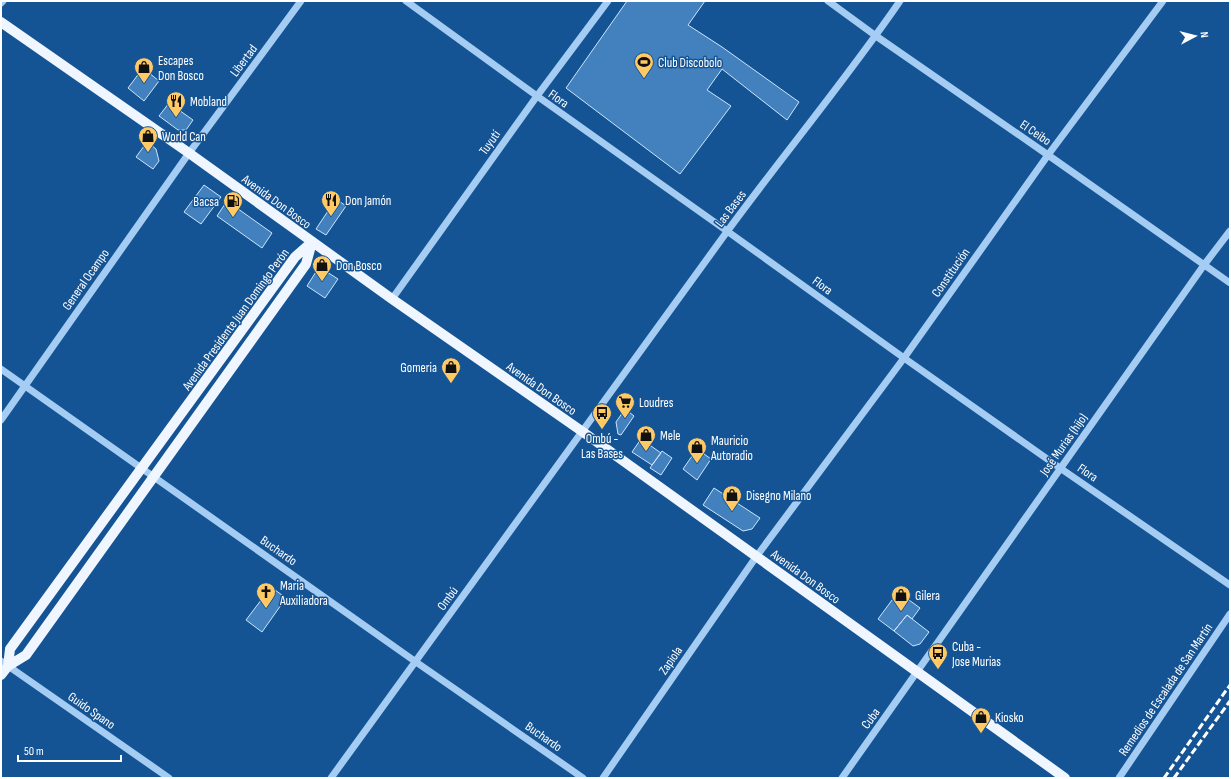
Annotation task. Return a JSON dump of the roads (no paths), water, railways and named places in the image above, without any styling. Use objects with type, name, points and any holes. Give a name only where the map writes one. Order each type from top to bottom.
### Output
[{"type":"main road","name":"Avenida Don Bosco","points":[[1,22],[189,153],[392,299],[583,432],[1065,778]]},
{"type":"main road","name":"Avenida Presidente Juan Domingo Perón","points":[[1,675],[10,649],[295,257],[312,242]]},
{"type":"main road","name":"Avenida Presidente Juan Domingo Perón","points":[[4,664],[26,655],[306,264],[312,242]]},
{"type":"street","name":"Libertad","points":[[189,153],[302,1]]},
{"type":"street","name":"Flora","points":[[406,1],[904,358],[1230,585]]},
{"type":"street","name":"Tuyutí","points":[[392,299],[537,96],[608,1]]},
{"type":"street","name":"El Ceibo","points":[[828,1],[1230,283]]},
{"type":"street","name":"Las Bases","points":[[583,432],[728,231],[876,36],[900,1]]},
{"type":"street","name":"Constitución","points":[[756,557],[904,358],[1048,154],[1163,1]]},
{"type":"street","name":"General Ocampo","points":[[1,420],[189,153]]},
{"type":"street","name":"José Murias (hijo)","points":[[917,672],[1204,265],[1230,231]]},
{"type":"street","name":"Buchardo","points":[[1,369],[583,778]]},
{"type":"street","name":"Ombú","points":[[331,778],[583,432]]},
{"type":"street","name":"Zapiola","points":[[603,778],[756,557]]},
{"type":"street","name":"Remedios de Escalada de San Martín","points":[[1119,778],[1230,614]]},
{"type":"street","name":"Guido Spano","points":[[4,664],[169,778]]},
{"type":"street","name":"Cuba","points":[[842,778],[917,672]]},
{"type":"railway","points":[[1164,778],[1230,685]]},
{"type":"railway","points":[[1174,778],[1230,701]]},
{"type":"place","name":"Club Discobolo","points":[[644,79]]},
{"type":"place","name":"Escapes Don Bosco","points":[[144,84]]},
{"type":"place","name":"Mobland","points":[[176,118]]},
{"type":"place","name":"World Can","points":[[148,153]]},
{"type":"place","name":"Don Jamón","points":[[331,217]]},
{"type":"place","name":"Bacsa","points":[[233,218]]},
{"type":"place","name":"Don Bosco","points":[[322,282]]},
{"type":"place","name":"Gomeria","points":[[451,384]]},
{"type":"place","name":"Loudres","points":[[625,419]]},
{"type":"place","name":"Ombú - Las Bases","points":[[602,430]]},
{"type":"place","name":"Mele","points":[[646,452]]},
{"type":"place","name":"Mauricio Autoradio","points":[[697,464]]},
{"type":"place","name":"Disegno Milano","points":[[732,512]]},
{"type":"place","name":"Maria Auxiliadora","points":[[266,609]]},
{"type":"place","name":"Gilera","points":[[901,612]]},
{"type":"place","name":"Cuba - Jose Murias","points":[[938,670]]},
{"type":"place","name":"Kiosko","points":[[981,734]]}]
